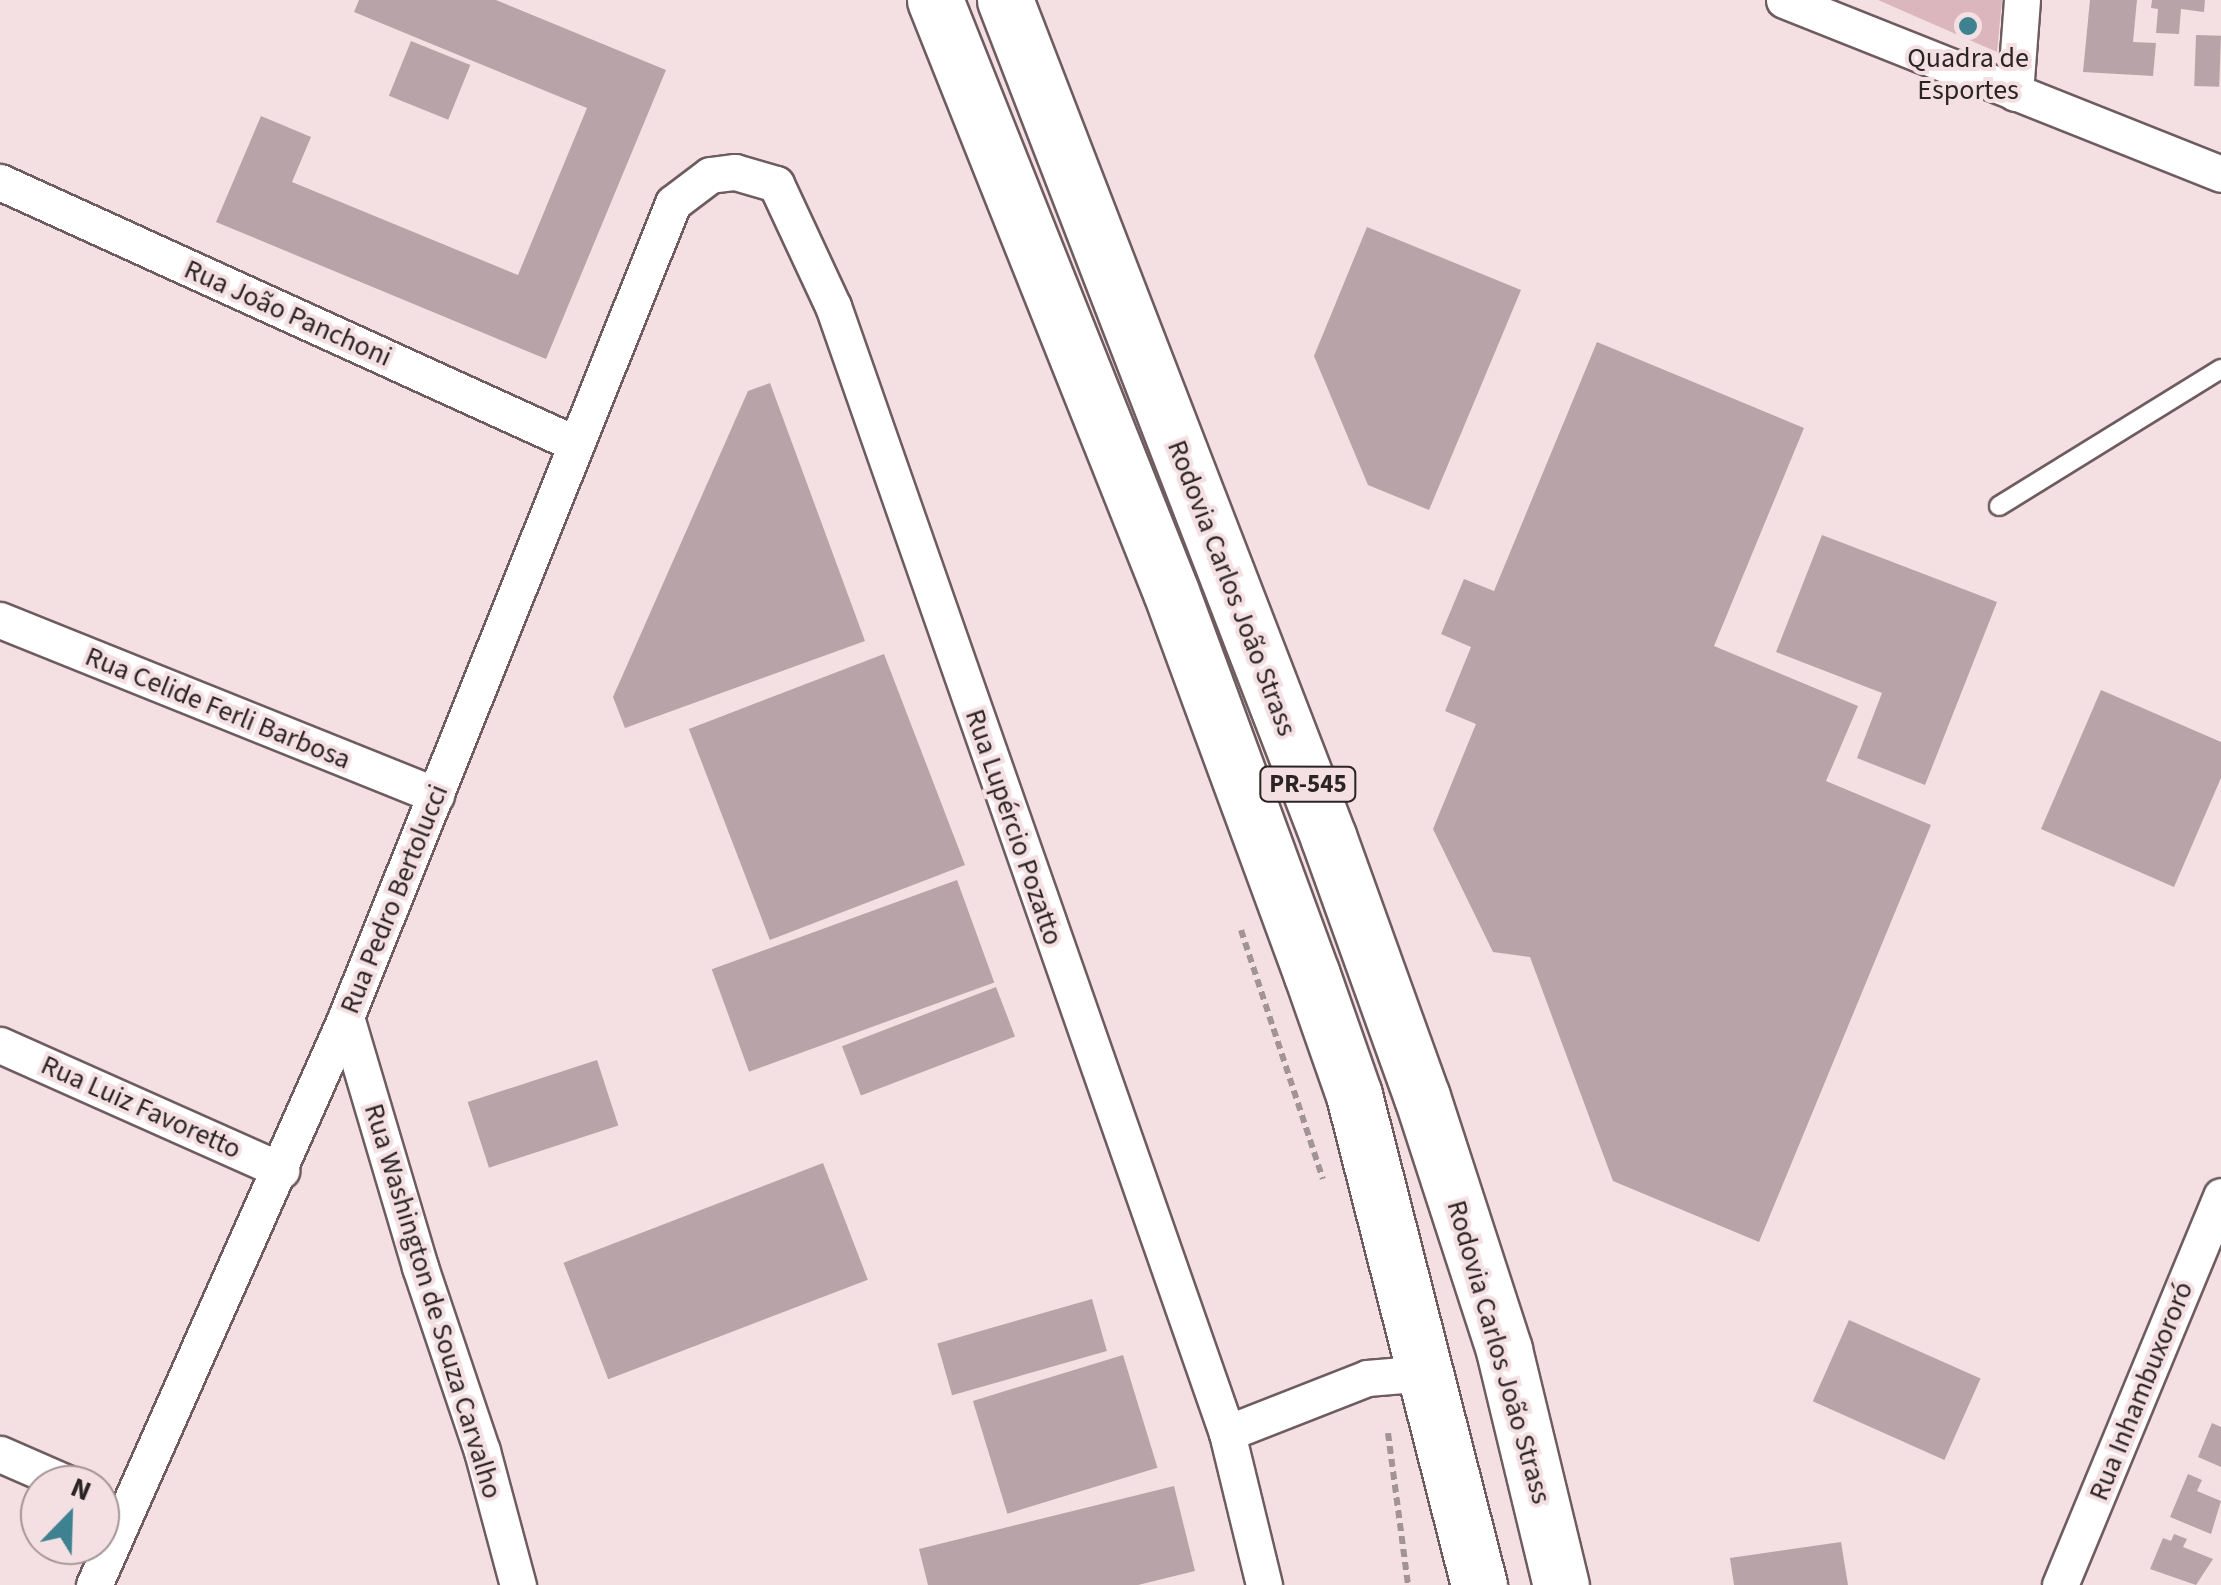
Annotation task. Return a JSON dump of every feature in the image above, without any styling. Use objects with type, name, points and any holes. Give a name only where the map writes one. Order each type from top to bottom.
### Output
[{"type":"highway","name":"PR-545","points":[[935,0],[1171,592],[1354,1095],[1404,1374],[1478,1585]]},
{"type":"highway","name":"Rodovia Carlos João Strass","points":[[1005,0],[1322,820],[1416,1079],[1493,1312],[1561,1585]]},
{"type":"highway","points":[[1404,1374],[1472,1397],[1499,1420],[1532,1466]]},
{"type":"street","points":[[1784,0],[2221,174]]},
{"type":"street","points":[[2015,93],[2022,0]]},
{"type":"street","name":"Rua Lupércio Pozatto","points":[[673,203],[710,176],[735,172],[776,184],[832,306],[1227,1434],[1264,1585]]},
{"type":"street","name":"Rua João Panchoni","points":[[0,182],[576,444]]},
{"type":"street","name":"Rua Pedro Bertolucci","points":[[120,1492],[281,1170],[673,203]]},
{"type":"street","name":"Rua Celide Ferli Barbosa","points":[[0,620],[436,795]]},
{"type":"street","name":"Rua Washington de Souza Carvalho","points":[[346,1017],[420,1267],[482,1451],[518,1585]]},
{"type":"street","name":"Rua Luiz Favoretto","points":[[0,1044],[281,1170]]},
{"type":"street","name":"Rua Inhambuxororó","points":[[2060,1585],[2221,1196]]},
{"type":"street","points":[[1227,1434],[1404,1374]]},
{"type":"street","points":[[0,1454],[26,1465]]},
{"type":"lane","points":[[1999,506],[2221,369]]},
{"type":"path","points":[[1236,915],[1327,1192]]},
{"type":"path","points":[[1404,1374],[1408,1585]]},
{"type":"shaded area","name":"Quadra de Esportes","points":[[1878,0],[2002,0],[1997,52]]},
{"type":"building","points":[[359,0],[496,0],[666,70],[546,359],[216,222],[261,116],[311,137],[292,182],[518,275],[587,108],[354,12]]},
{"type":"building","points":[[2090,0],[2137,0],[2133,42],[2156,43],[2153,76],[2083,72]]},
{"type":"building","points":[[2152,0],[2205,0],[2204,12],[2181,9],[2179,34],[2156,33],[2158,9],[2151,8]]},
{"type":"building","points":[[2196,35],[2221,36],[2219,87],[2194,86]]},
{"type":"building","points":[[411,41],[470,65],[448,120],[389,96]]},
{"type":"building","points":[[1367,227],[1521,290],[1429,510],[1368,485],[1314,356]]},
{"type":"building","points":[[1597,342],[1804,428],[1714,646],[1858,706],[1826,781],[1931,825],[1759,1242],[1613,1181],[1530,957],[1493,952],[1433,829],[1476,724],[1445,711],[1471,647],[1441,634],[1464,579],[1494,591]]},
{"type":"building","points":[[770,383],[865,641],[625,728],[613,697],[748,391]]},
{"type":"building","points":[[1822,535],[1997,602],[1925,785],[1857,758],[1882,693],[1776,652]]},
{"type":"building","points":[[884,654],[965,865],[770,940],[689,729]]},
{"type":"building","points":[[2101,690],[2221,742],[2221,778],[2174,887],[2041,829]]},
{"type":"building","points":[[957,880],[994,982],[749,1072],[712,969]]},
{"type":"building","points":[[996,987],[1015,1036],[861,1096],[842,1046]]},
{"type":"building","points":[[597,1060],[618,1126],[489,1168],[468,1102]]},
{"type":"building","points":[[823,1163],[868,1280],[608,1379],[563,1263]]},
{"type":"building","points":[[1092,1299],[1107,1351],[952,1395],[937,1343]]},
{"type":"building","points":[[1849,1320],[1981,1379],[1944,1460],[1813,1401]]},
{"type":"building","points":[[1123,1355],[1157,1468],[1007,1514],[973,1401]]},
{"type":"building","points":[[2212,1423],[2221,1427],[2221,1467],[2198,1457]]},
{"type":"building","points":[[2188,1474],[2202,1480],[2197,1491],[2221,1501],[2211,1534],[2170,1517]]},
{"type":"building","points":[[1174,1486],[1195,1571],[1138,1585],[928,1585],[919,1549]]},
{"type":"building","points":[[2174,1534],[2187,1539],[2183,1547],[2213,1559],[2196,1585],[2150,1569],[2163,1538],[2171,1541]]},
{"type":"building","points":[[1841,1542],[1848,1585],[1734,1585],[1730,1558]]},
{"type":"place","name":"Quadra de Esportes","points":[[1968,26]]}]
